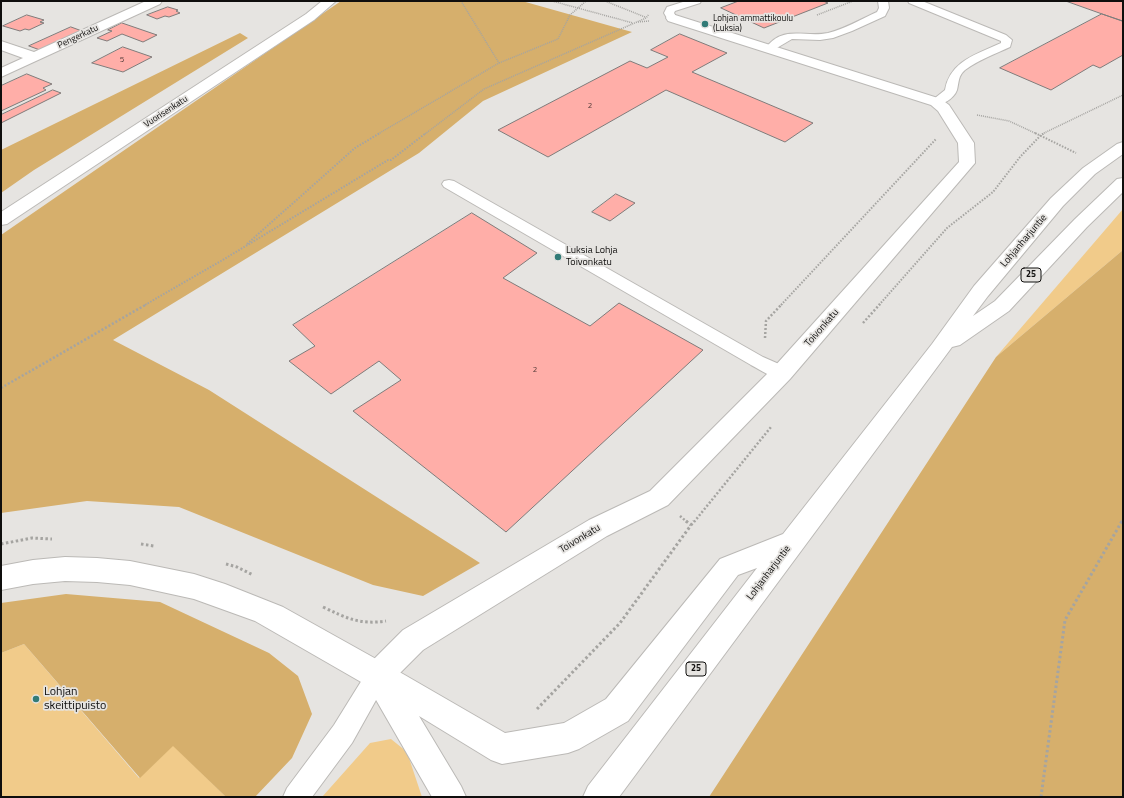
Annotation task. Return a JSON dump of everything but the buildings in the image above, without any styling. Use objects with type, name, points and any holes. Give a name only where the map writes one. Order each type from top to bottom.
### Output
[{"type":"main road","name":"Pengerkatu","points":[[1,73],[156,1]]},
{"type":"main road","name":"Vuorisenkatu","points":[[1,220],[310,17],[330,1]]},
{"type":"main road","points":[[672,18],[940,105]]},
{"type":"main road","points":[[1,45],[34,58]]},
{"type":"main road","name":"Toivonkatu","points":[[378,675],[413,640],[598,528],[659,498],[782,373],[967,163],[966,143],[940,105]]},
{"type":"main road","name":"Lohjanharjuntie","points":[[599,797],[982,291],[1057,202],[1089,171],[1123,147]]},
{"type":"main road","name":"Lohjanharjuntie","points":[[939,349],[1002,306],[1081,223],[1123,183]]},
{"type":"main road","points":[[1,578],[26,572],[79,570],[138,574],[181,583],[256,608],[378,675],[502,749],[568,738],[617,710],[730,567],[793,542]]},
{"type":"main road","points":[[378,675],[450,797]]},
{"type":"lane","points":[[672,18],[669,13],[671,9],[696,1]]},
{"type":"lane","points":[[770,49],[784,38],[792,35],[830,36],[881,14],[884,8],[883,1]]},
{"type":"lane","points":[[913,1],[1002,37],[1006,40],[1006,45],[969,63],[956,72],[952,82],[952,91],[945,97],[940,105]]},
{"type":"lane","points":[[449,184],[757,361],[782,373]]},
{"type":"lane","points":[[296,797],[343,734],[378,675]]},
{"type":"path","points":[[461,1],[499,63]]},
{"type":"path","points":[[552,1],[634,23]]},
{"type":"path","points":[[242,248],[355,148],[499,63],[558,39],[570,15],[586,1]]},
{"type":"path","points":[[1,388],[242,248],[388,160],[391,160],[484,89],[646,18],[605,1]]},
{"type":"path","points":[[859,328],[947,228],[993,192],[1020,157],[1041,135],[1123,95]]},
{"type":"path","points":[[940,105],[966,110],[980,116],[1009,121],[1078,154]]},
{"type":"path","points":[[757,361],[765,349],[766,321],[938,137]]},
{"type":"path","points":[[533,714],[620,623],[691,525],[775,422]]},
{"type":"path","points":[[659,498],[691,525]]},
{"type":"path","points":[[1041,797],[1065,620],[1123,520]]},
{"type":"path","points":[[1,544],[32,538],[54,539]]},
{"type":"path","points":[[137,544],[160,548]]},
{"type":"path","points":[[222,563],[237,567],[258,577]]},
{"type":"path","points":[[320,606],[355,622],[375,623],[388,620]]},
{"type":"shaded area","points":[[341,1],[522,1],[632,32],[483,101],[419,153],[113,340],[209,390],[480,563],[423,596],[373,585],[179,507],[87,501],[1,513],[1,235]]},
{"type":"shaded area","points":[[240,33],[248,38],[34,170],[1,193],[1,150]]},
{"type":"shaded area","points":[[1123,209],[1123,250],[996,357]]},
{"type":"shaded area","points":[[1123,250],[1123,797],[709,797],[996,357]]},
{"type":"shaded area","points":[[66,594],[160,602],[269,653],[298,676],[312,714],[292,758],[255,797],[226,797],[173,746],[140,778],[24,644],[1,653],[1,603]]},
{"type":"shaded area","name":"Lohjan skeittipuisto","points":[[24,644],[139,778],[173,745],[226,797],[1,797],[1,653]]},
{"type":"shaded area","points":[[391,739],[407,752],[422,797],[322,797],[370,743]]},
{"type":"place","name":"Lohjan ammattikoulu (Luksia)","points":[[705,24]]},
{"type":"place","name":"Luksia Lohja Toivonkatu","points":[[558,257]]},
{"type":"place","name":"Lohjan skeittipuisto","points":[[36,699]]}]
